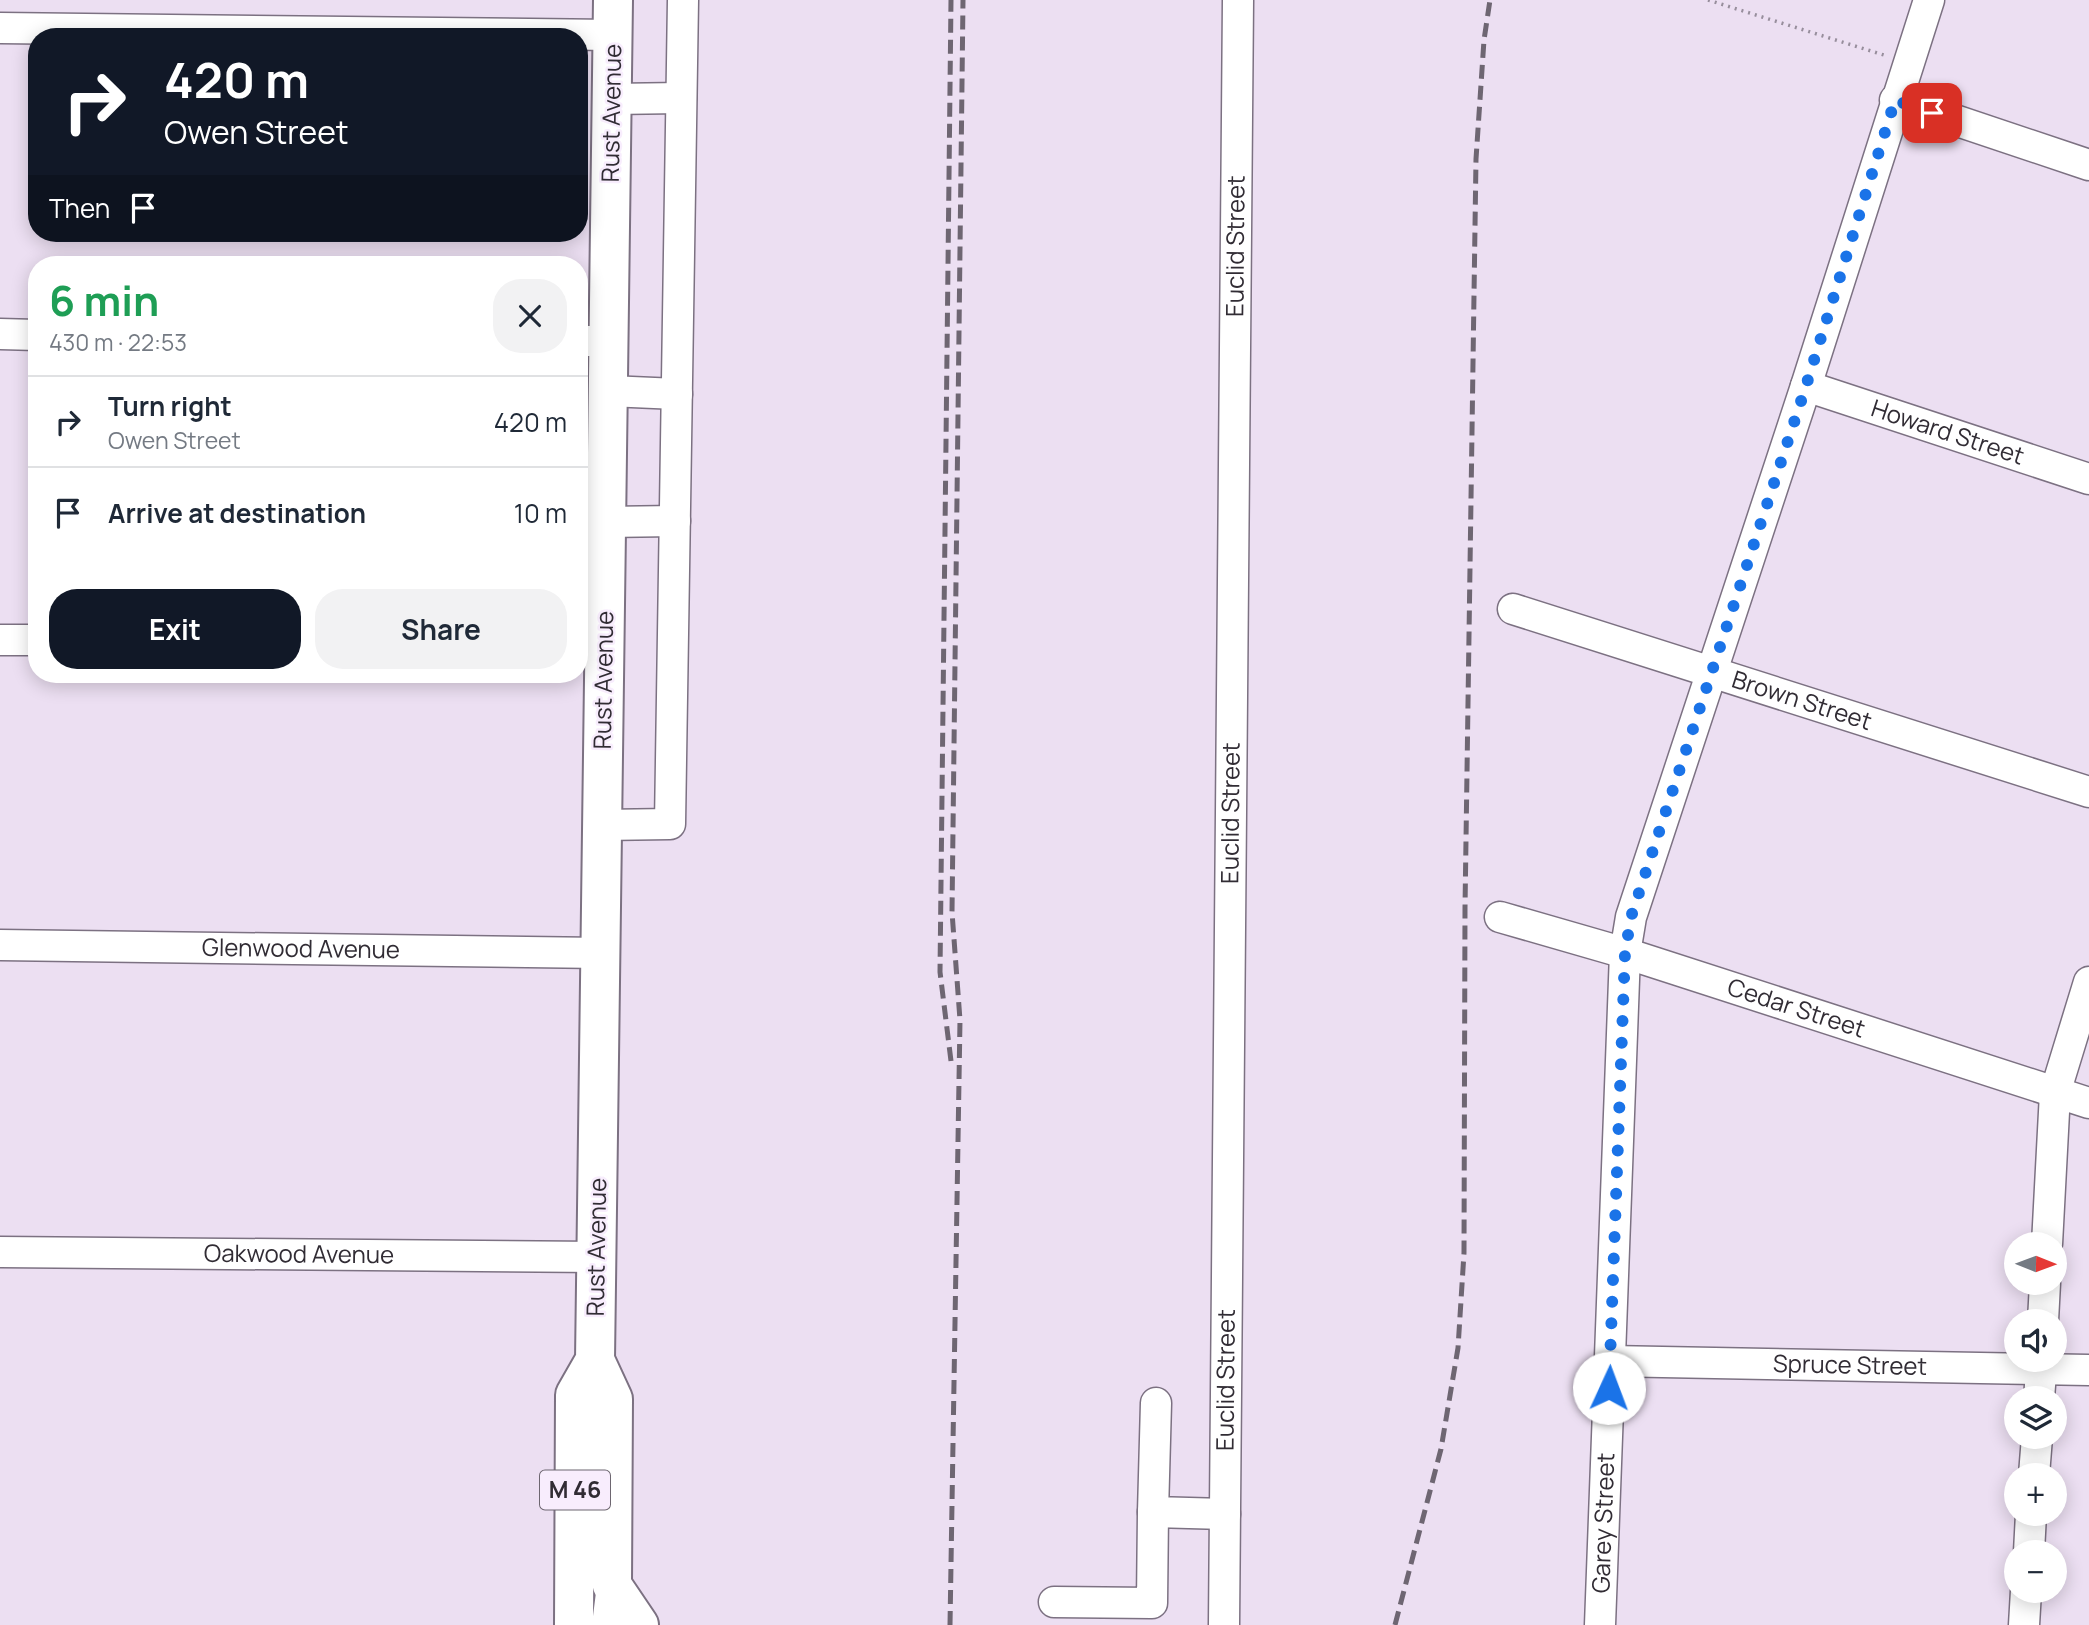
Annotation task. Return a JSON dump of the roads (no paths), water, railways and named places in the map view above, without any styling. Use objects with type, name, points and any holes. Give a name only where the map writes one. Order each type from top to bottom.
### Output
[{"type":"highway","name":"Rust Avenue","points":[[612,1585],[613,1399],[596,1360],[602,825],[592,648],[606,522],[609,391],[594,341],[612,99],[613,18]]},
{"type":"highway","name":"Rust Avenue","points":[[574,1625],[575,1395],[596,1360]]},
{"type":"highway","points":[[612,1585],[639,1625]]},
{"type":"street","points":[[602,825],[670,824],[683,0]]},
{"type":"street","name":"Euclid Street","points":[[1224,1625],[1238,0]]},
{"type":"street","name":"Garey Street","points":[[1600,1625],[1625,953],[1631,917],[1806,386],[1929,0]]},
{"type":"street","points":[[0,28],[613,18]]},
{"type":"street","points":[[612,99],[681,98]]},
{"type":"street","points":[[1895,100],[2089,165]]},
{"type":"street","points":[[0,334],[28,335]]},
{"type":"street","name":"Howard Street","points":[[1806,386],[2089,478]]},
{"type":"street","points":[[609,391],[677,394]]},
{"type":"street","points":[[606,522],[675,521]]},
{"type":"street","name":"Brown Street","points":[[1513,609],[1713,670],[2089,792]]},
{"type":"street","points":[[0,640],[28,640]]},
{"type":"street","name":"Cedar Street","points":[[1500,917],[1625,953],[2089,1103]]},
{"type":"street","name":"Glenwood Avenue","points":[[0,945],[601,953]]},
{"type":"street","points":[[2048,1232],[2055,1093],[2089,982]]},
{"type":"street","name":"Oakwood Avenue","points":[[0,1252],[598,1257]]},
{"type":"street","name":"Spruce Street","points":[[1610,1361],[2041,1376],[2089,1370]]},
{"type":"street","points":[[1054,1602],[1152,1603],[1156,1403]]},
{"type":"street","points":[[1153,1512],[1224,1514]]},
{"type":"street","name":"Rust Avenue","points":[[607,1625],[612,1585]]},
{"type":"street","points":[[2024,1625],[2025,1603]]},
{"type":"railway","points":[[951,0],[940,972],[951,1061]]},
{"type":"railway","points":[[950,1625],[960,1020],[952,912],[963,0]]},
{"type":"railway","points":[[1395,1625],[1441,1449],[1458,1348],[1464,1253],[1465,908],[1476,159],[1484,40],[1490,0]]}]
